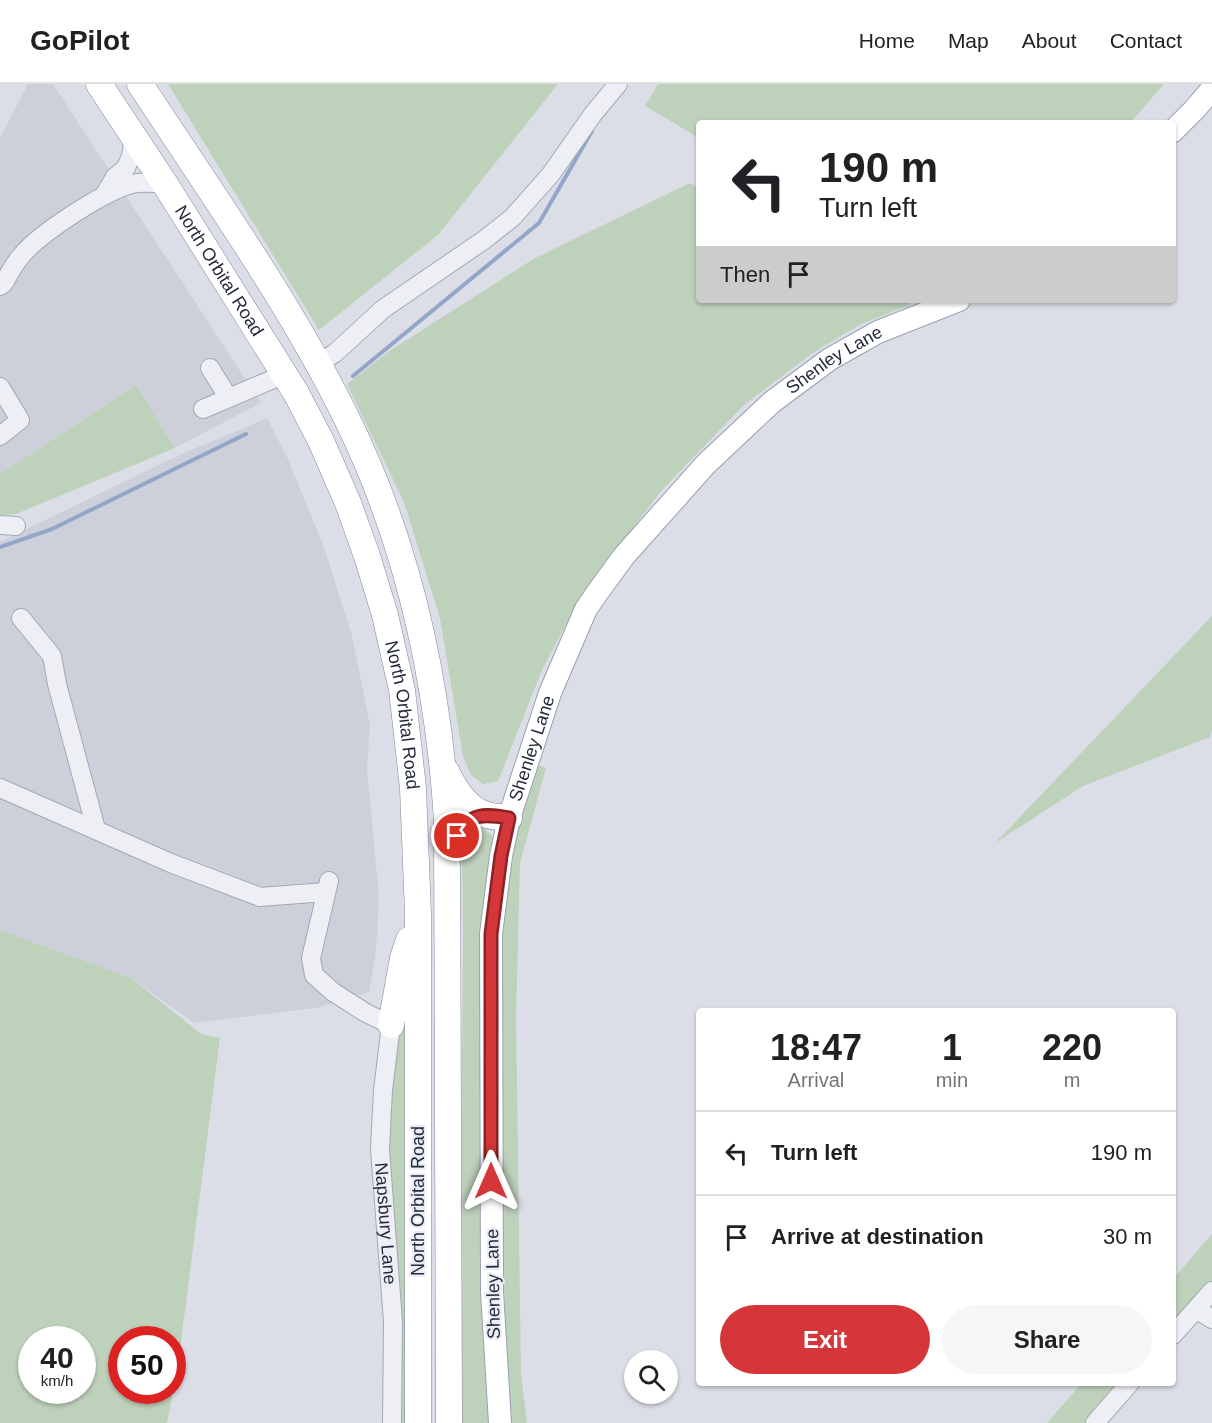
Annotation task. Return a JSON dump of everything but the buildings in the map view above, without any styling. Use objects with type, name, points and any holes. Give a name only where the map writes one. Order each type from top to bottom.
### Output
[{"type":"highway","name":"North Orbital Road","points":[[99,84],[285,374],[321,441],[348,503],[385,615],[402,690],[414,789],[418,914],[418,1423]]},
{"type":"highway","name":"North Orbital Road","points":[[140,84],[282,303],[318,364],[362,450],[378,490],[405,568],[423,636],[443,765],[448,869],[449,1423]]},
{"type":"highway","points":[[443,765],[457,792],[496,816]]},
{"type":"highway","points":[[448,869],[457,836],[462,827],[468,822],[496,816]]},
{"type":"highway","points":[[391,1025],[403,958],[418,914]]},
{"type":"main road","points":[[1176,128],[1212,89]]},
{"type":"main road","name":"Shenley Lane","points":[[500,1423],[492,1292],[490,983],[494,907],[501,856],[496,816],[586,609],[624,556],[706,464],[772,402],[830,359],[878,332],[953,303]]},
{"type":"street","points":[[318,364],[335,353],[383,309],[484,240],[513,217],[551,174],[592,114],[618,84]]},
{"type":"street","points":[[105,194],[115,177],[126,168],[131,156],[134,137]]},
{"type":"street","points":[[0,286],[21,256],[41,237],[105,194],[135,183],[165,184]]},
{"type":"street","points":[[210,368],[228,397]]},
{"type":"street","points":[[203,409],[285,374]]},
{"type":"street","points":[[0,387],[20,420],[0,436]]},
{"type":"street","points":[[21,618],[52,656],[57,684],[96,829]]},
{"type":"street","points":[[0,788],[173,864],[260,897],[327,886],[311,958],[314,975],[333,992],[366,1013],[391,1025]]},
{"type":"street","name":"Napsbury Lane","points":[[391,1025],[383,1090],[380,1149],[393,1322],[392,1423]]},
{"type":"street","points":[[1178,1329],[1212,1291]]},
{"type":"street","points":[[1196,1309],[1212,1319]]},
{"type":"street","points":[[1095,1423],[1127,1386]]},
{"type":"shaded area","points":[[28,84],[53,84],[261,403],[175,448],[136,385],[0,474],[0,138]]},
{"type":"shaded area","points":[[267,418],[287,457],[324,547],[352,636],[370,725],[367,768],[379,897],[376,950],[369,992],[316,1008],[194,1023],[131,978],[0,930],[0,542],[177,456]]},
{"type":"green space","points":[[168,84],[558,84],[438,235],[319,330]]},
{"type":"green space","points":[[658,84],[1164,84],[1133,120],[696,120],[696,136],[645,106]]},
{"type":"green space","points":[[690,183],[696,187],[696,303],[908,303],[910,305],[861,324],[814,352],[744,405],[661,491],[580,598],[542,670],[498,781],[483,784],[471,775],[463,756],[440,618],[404,502],[347,384],[391,350],[535,258]]},
{"type":"green space","points":[[136,385],[175,448],[16,514],[0,516],[0,474]]},
{"type":"green space","points":[[1212,616],[1212,730],[1210,737],[1083,786],[995,843]]},
{"type":"green space","points":[[536,764],[546,768],[520,863],[516,1018],[521,1374],[527,1423],[510,1423],[501,1307],[498,1014],[506,886],[514,840]]},
{"type":"green space","points":[[475,828],[486,831],[494,840],[484,895],[482,932],[492,1423],[459,1423],[462,856],[468,831]]},
{"type":"green space","points":[[0,930],[131,978],[201,1034],[220,1038],[183,1326],[108,1326],[108,1404],[171,1404],[167,1423],[0,1423]]},
{"type":"green space","points":[[398,1013],[408,1014],[408,1423],[399,1423],[386,1127]]},
{"type":"green space","points":[[1212,1234],[1212,1283],[1176,1324],[1176,1276]]},
{"type":"green space","points":[[1079,1386],[1121,1386],[1088,1423],[1047,1423]]},
{"type":"waterway","points":[[353,376],[539,223],[592,131]]},
{"type":"waterway","points":[[0,547],[52,529],[246,434]]},
{"type":"route","points":[[457,836],[468,822],[484,814],[509,818],[501,856],[491,934],[491,1181]]}]
